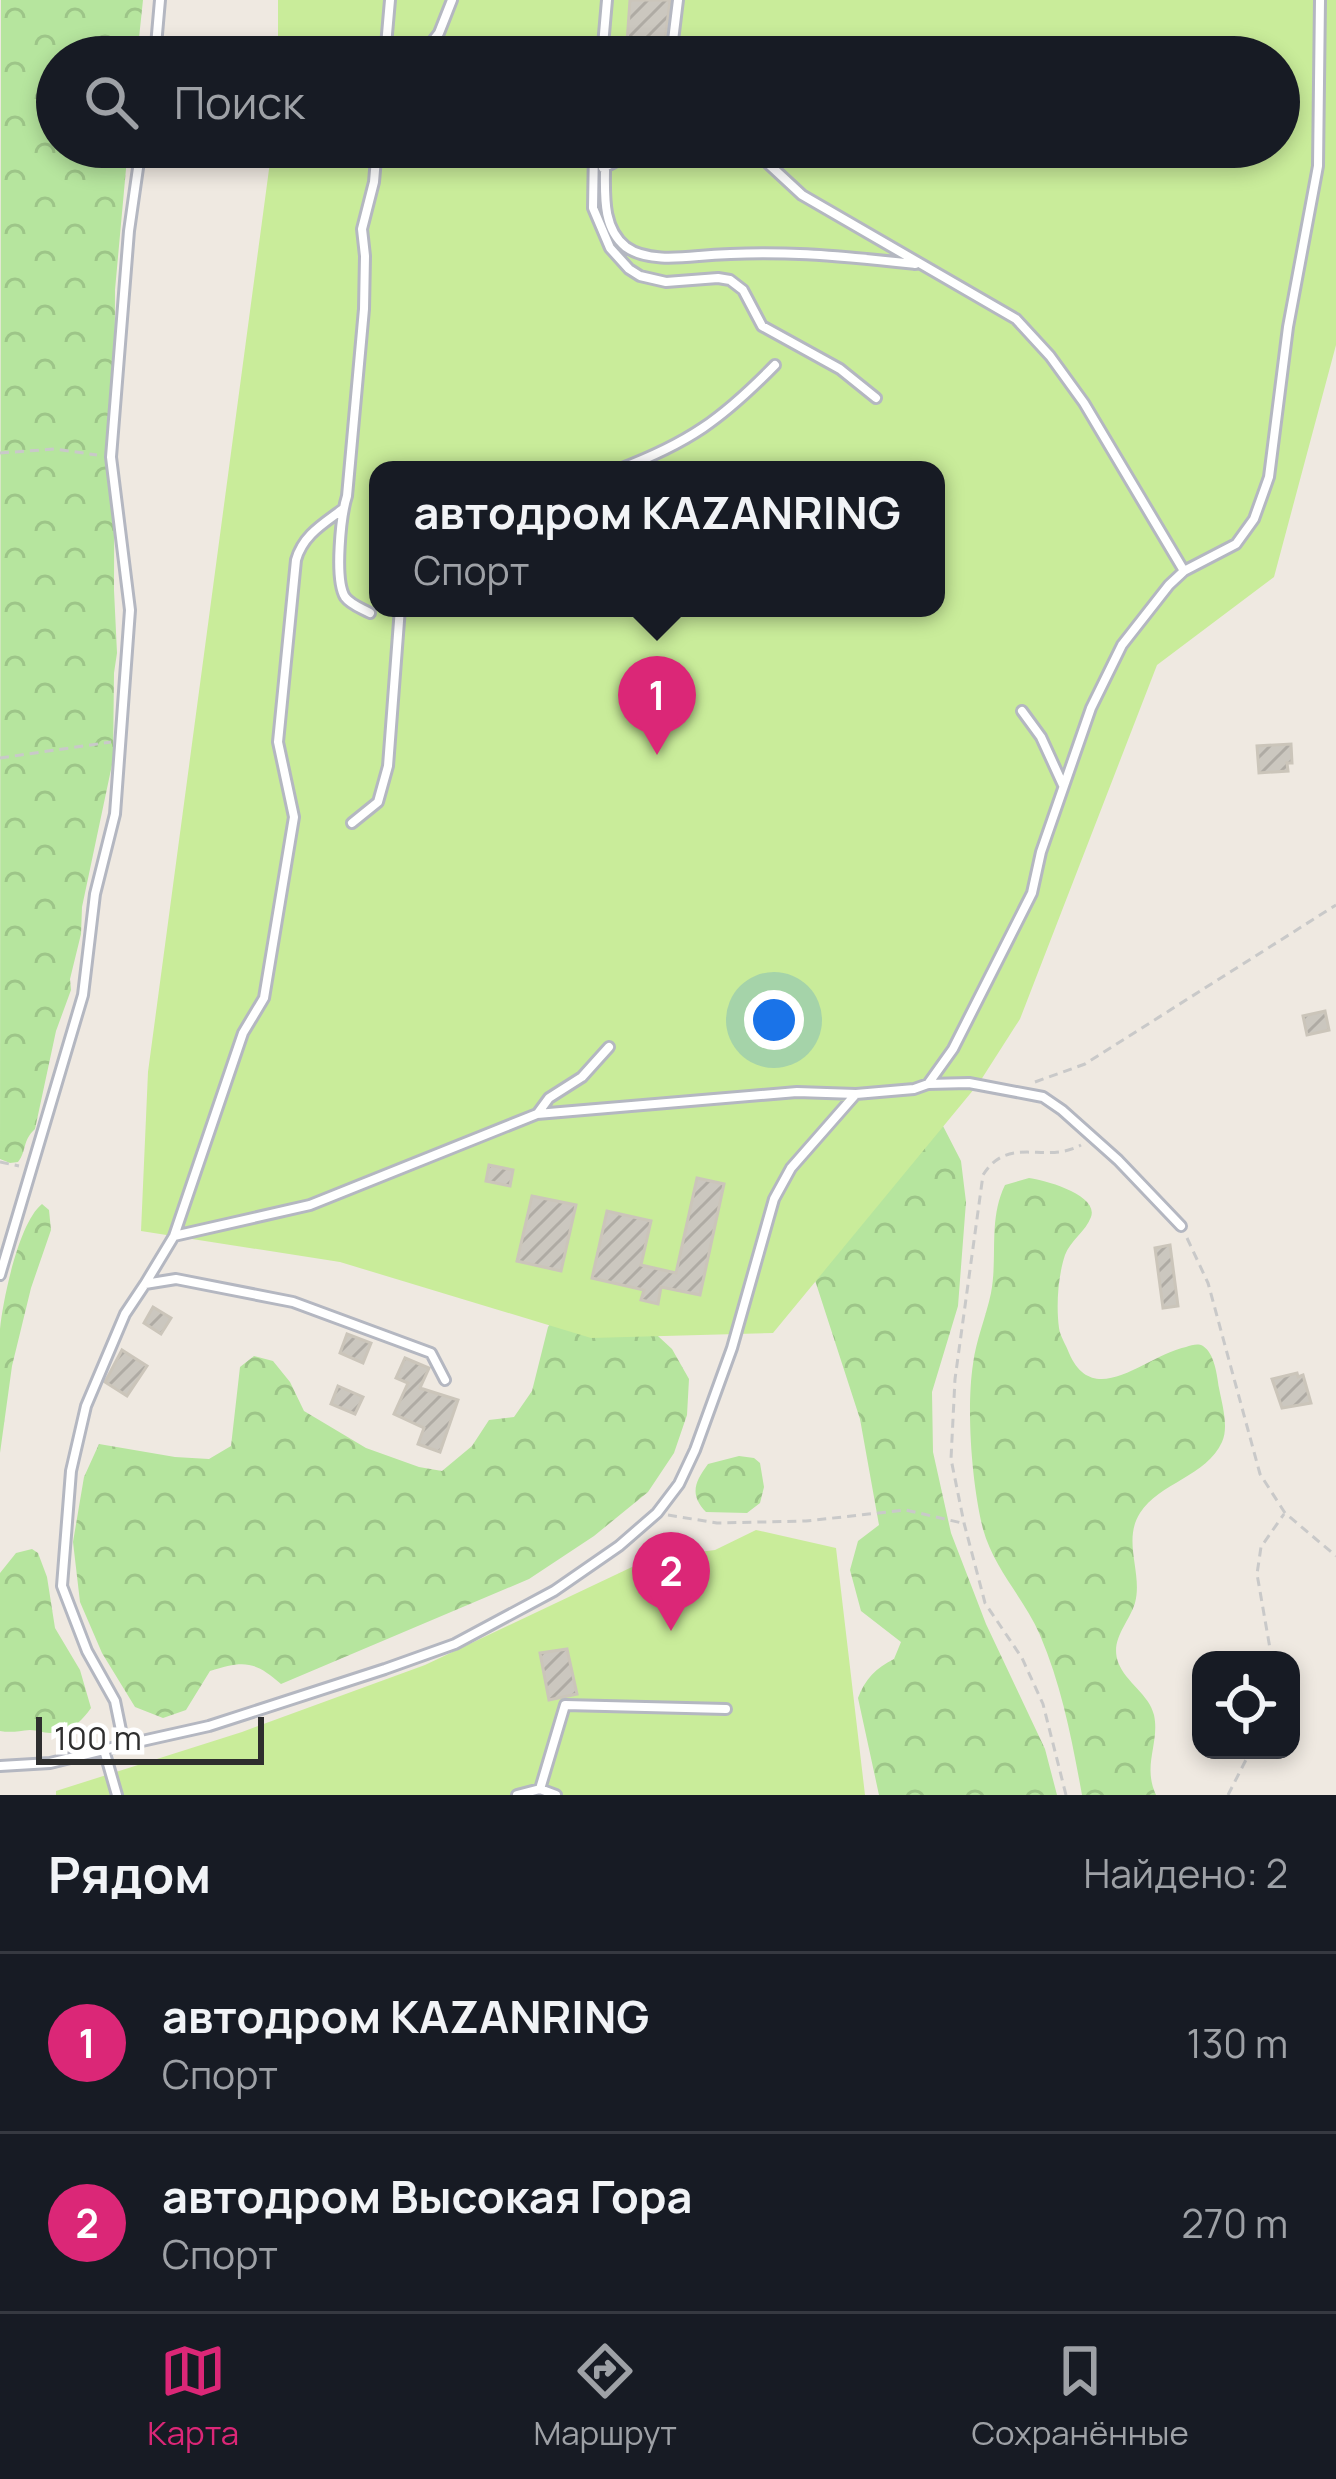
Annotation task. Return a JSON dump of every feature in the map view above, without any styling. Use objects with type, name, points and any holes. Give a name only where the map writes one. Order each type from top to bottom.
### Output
[{"type":"lane","points":[[157,36],[160,0]]},
{"type":"lane","points":[[387,36],[390,0]]},
{"type":"lane","points":[[438,36],[452,0]]},
{"type":"lane","points":[[604,36],[607,0]]},
{"type":"lane","points":[[674,36],[678,0]]},
{"type":"lane","points":[[928,1084],[953,1048],[1032,893],[1041,852],[1091,708],[1122,645],[1168,585],[1236,544],[1254,519],[1269,477],[1288,327],[1318,166],[1320,0]]},
{"type":"lane","points":[[0,1275],[83,995],[95,894],[116,814],[130,610],[111,457],[138,168]]},
{"type":"lane","points":[[369,612],[350,603],[340,586],[343,508],[364,309],[362,229],[375,168]]},
{"type":"lane","points":[[592,168],[597,221],[610,248],[629,269],[666,282],[730,280],[743,290],[762,326],[840,369],[876,398]]},
{"type":"lane","points":[[592,174],[604,168],[607,216],[614,232],[626,247],[651,256],[795,252],[922,265]]},
{"type":"lane","points":[[773,168],[802,195],[1016,319],[1084,403],[1184,572]]},
{"type":"lane","points":[[640,461],[700,432],[775,365]]},
{"type":"lane","points":[[124,1745],[115,1701],[87,1651],[62,1586],[70,1471],[86,1406],[125,1314],[173,1236],[243,1034],[264,998],[294,817],[278,742],[296,560],[308,535],[343,508]]},
{"type":"lane","points":[[352,823],[377,802],[388,766],[399,617]]},
{"type":"lane","points":[[1022,711],[1041,736],[1063,786]]},
{"type":"lane","points":[[537,1114],[609,1047]]},
{"type":"lane","points":[[173,1236],[310,1204],[537,1114],[969,1083],[1043,1097],[1094,1138],[1181,1226]]},
{"type":"lane","points":[[0,1766],[50,1763],[209,1726],[455,1644],[554,1591],[619,1546],[657,1513],[679,1484],[732,1348],[774,1199],[791,1168],[856,1094]]},
{"type":"lane","points":[[145,1284],[176,1279],[293,1302],[430,1353],[445,1380]]},
{"type":"lane","points":[[540,1789],[566,1705],[726,1709]]},
{"type":"lane","points":[[104,1750],[117,1795]]},
{"type":"lane","points":[[518,1795],[540,1789],[556,1795]]},
{"type":"path","points":[[0,453],[55,449],[111,457]]},
{"type":"path","points":[[0,758],[120,741]]},
{"type":"path","points":[[1025,1091],[1037,1080],[1085,1064],[1336,905]]},
{"type":"path","points":[[1066,1795],[1043,1704],[1022,1658],[986,1604],[951,1460],[956,1379],[983,1175],[992,1162],[1013,1151],[1056,1154],[1094,1138]]},
{"type":"path","points":[[0,1162],[33,1170]]},
{"type":"path","points":[[1181,1226],[1208,1283],[1260,1474],[1286,1513],[1336,1556]]},
{"type":"path","points":[[657,1513],[717,1523],[806,1521],[906,1510],[964,1523]]},
{"type":"path","points":[[1270,1651],[1257,1574],[1262,1547],[1286,1513]]},
{"type":"path","points":[[1228,1795],[1246,1759]]},
{"type":"green space","points":[[1,0],[143,0],[139,36],[36,36],[36,168],[126,168],[115,290],[117,653],[113,760],[82,907],[71,990],[56,1031],[35,1129],[18,1162],[0,1159]]},
{"type":"green space","points":[[278,0],[1336,0],[1336,345],[1274,577],[1157,665],[1020,1019],[979,1083],[773,1333],[591,1338],[340,1262],[141,1231],[148,1072],[269,168],[1300,168],[1300,36],[278,36]]},
{"type":"green space","points":[[943,1126],[961,1161],[966,1202],[958,1306],[932,1392],[933,1452],[951,1533],[986,1624],[1045,1749],[1057,1795],[879,1795],[858,1698],[872,1675],[894,1659],[901,1642],[861,1611],[850,1570],[858,1541],[879,1525],[860,1419],[812,1271]]},
{"type":"green space","points":[[1029,1178],[1069,1190],[1091,1209],[1089,1222],[1065,1255],[1058,1291],[1060,1331],[1080,1370],[1092,1378],[1106,1379],[1197,1344],[1207,1350],[1216,1372],[1225,1423],[1222,1442],[1206,1463],[1159,1494],[1140,1513],[1133,1535],[1137,1592],[1116,1646],[1118,1662],[1154,1715],[1151,1774],[1156,1795],[1082,1795],[1048,1655],[994,1557],[979,1511],[970,1425],[973,1364],[991,1293],[1000,1198],[1005,1185]]},
{"type":"green space","points":[[42,1204],[49,1210],[51,1230],[12,1366],[0,1453],[2,1316],[19,1244]]},
{"type":"green space","points":[[562,1307],[645,1324],[672,1349],[689,1379],[687,1415],[674,1453],[648,1492],[594,1536],[529,1579],[281,1684],[256,1667],[232,1665],[210,1671],[186,1710],[163,1718],[135,1707],[102,1653],[80,1602],[73,1542],[84,1477],[99,1444],[209,1459],[231,1446],[240,1367],[254,1356],[273,1361],[304,1411],[366,1448],[442,1471],[472,1446],[489,1420],[514,1417],[532,1391],[548,1327]]},
{"type":"green space","points":[[739,1456],[760,1463],[764,1487],[760,1503],[747,1513],[706,1512],[696,1494],[700,1477],[708,1464]]},
{"type":"green space","points":[[756,1530],[836,1548],[865,1795],[56,1795],[56,1791],[242,1732],[425,1665],[651,1558],[715,1550]]},
{"type":"green space","points":[[32,1549],[47,1577],[55,1628],[80,1670],[91,1708],[74,1726],[57,1733],[0,1731],[0,1573],[16,1553]]},
{"type":"building","points":[[630,0],[670,0],[666,36],[627,36]]},
{"type":"building","points":[[1291,744],[1288,771],[1259,773],[1257,746]]},
{"type":"building","points":[[1325,1011],[1329,1030],[1307,1035],[1303,1016]]},
{"type":"building","points":[[489,1165],[513,1170],[510,1186],[486,1181]]},
{"type":"building","points":[[697,1178],[724,1184],[700,1295],[661,1287],[658,1304],[641,1300],[644,1290],[592,1278],[607,1211],[651,1221],[641,1265],[676,1273]]},
{"type":"building","points":[[532,1196],[576,1205],[561,1271],[517,1261]]},
{"type":"building","points":[[1170,1245],[1178,1306],[1163,1308],[1155,1248]]},
{"type":"building","points":[[153,1307],[171,1318],[161,1334],[144,1323]]},
{"type":"building","points":[[347,1334],[371,1343],[363,1363],[340,1353]]},
{"type":"building","points":[[122,1350],[147,1366],[127,1396],[105,1382]]},
{"type":"building","points":[[405,1358],[429,1368],[420,1388],[458,1400],[440,1452],[418,1444],[424,1428],[394,1414],[408,1383],[396,1378]]},
{"type":"building","points":[[1303,1375],[1311,1403],[1282,1408],[1272,1379]]},
{"type":"building","points":[[338,1386],[363,1397],[355,1414],[331,1404]]},
{"type":"building","points":[[567,1649],[577,1694],[549,1700],[540,1653]]},
{"type":"place","name":"автодром KAZANRING","points":[[657,755]]},
{"type":"place","name":"автодром Высокая Гора","points":[[671,1631]]}]
